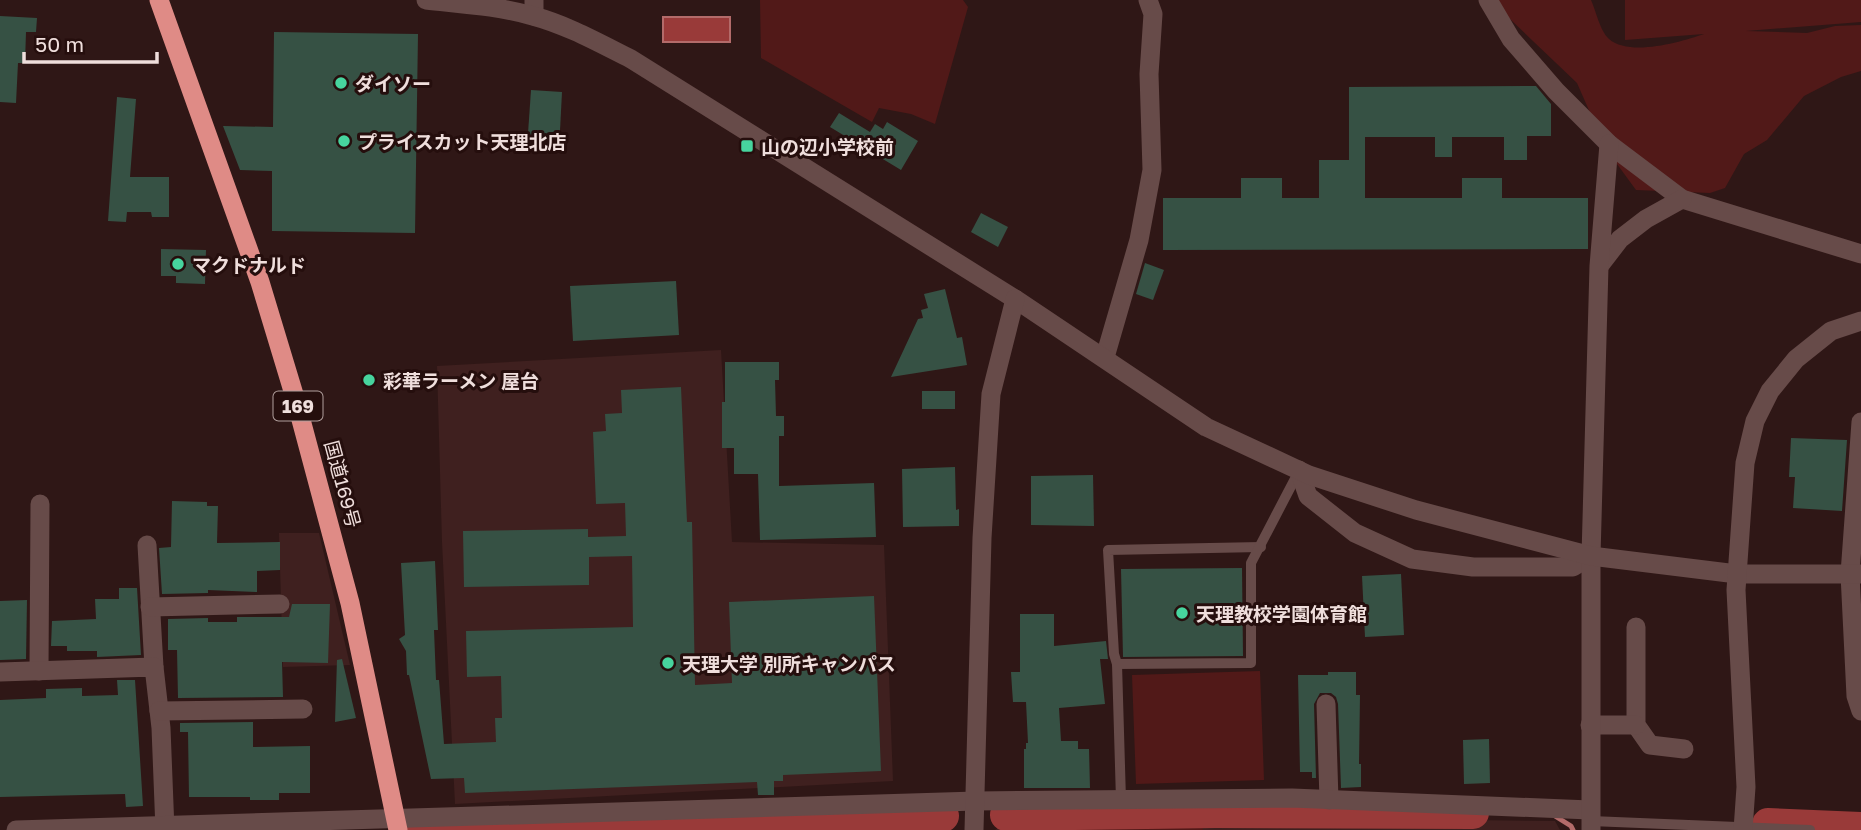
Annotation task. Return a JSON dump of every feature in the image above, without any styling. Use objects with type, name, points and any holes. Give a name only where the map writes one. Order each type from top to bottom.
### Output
[{"type":"highway","name":"国道169号","points":[[159,0],[260,282],[296,401],[350,603],[396,824]]},
{"type":"street","points":[[426,0],[534,8],[631,59],[1015,299],[1105,357],[1206,428],[1299,470],[1416,510],[1591,556],[1737,582],[1856,574]]},
{"type":"street","points":[[1105,357],[1139,240],[1152,170],[1149,74],[1153,14],[1147,0]]},
{"type":"street","points":[[1488,0],[1511,39],[1556,90],[1609,144],[1682,199],[1861,254]]},
{"type":"street","points":[[16,830],[396,824],[1121,800],[1329,800],[1590,820],[1591,556],[1599,266],[1609,144]]},
{"type":"street","points":[[1599,266],[1620,239],[1646,219],[1682,199]]},
{"type":"street","points":[[974,830],[982,538],[991,394],[1015,299]]},
{"type":"street","points":[[1743,830],[1746,787],[1737,582],[1745,463],[1755,421],[1770,391],[1796,359],[1831,331],[1861,321]]},
{"type":"street","points":[[1861,422],[1856,574],[1857,696],[1861,710]]},
{"type":"street","points":[[1299,470],[1308,496],[1355,533],[1412,559],[1473,567],[1573,568],[1591,556]]},
{"type":"street","points":[[39,671],[40,504]]},
{"type":"street","points":[[147,545],[165,827]]},
{"type":"street","points":[[150,607],[280,604]]},
{"type":"street","points":[[1636,627],[1636,725],[1650,745],[1684,748]]},
{"type":"street","points":[[0,673],[154,667]]},
{"type":"street","points":[[1326,704],[1329,800]]},
{"type":"street","points":[[159,711],[303,709]]},
{"type":"street","points":[[1590,725],[1636,725]]},
{"type":"lane","points":[[1117,664],[1251,663],[1251,563],[1299,470]]},
{"type":"lane","points":[[1121,800],[1117,664],[1114,653],[1108,550],[1261,547]]},
{"type":"lane","points":[[1590,820],[1810,830]]},
{"type":"shaded area","points":[[760,0],[963,0],[968,7],[935,124],[911,114],[879,108],[872,122],[761,58]]},
{"type":"shaded area","points":[[1490,0],[1591,0],[1609,39],[1629,47],[1642,47],[1669,44],[1704,34],[1625,40],[1625,0],[1861,0],[1861,22],[1746,31],[1807,33],[1835,26],[1861,25],[1861,71],[1841,77],[1804,96],[1767,140],[1744,154],[1725,188],[1710,193],[1636,190],[1606,149],[1577,83]]},
{"type":"shaded area","points":[[663,17],[730,17],[730,42],[663,42]]},
{"type":"shaded area","name":"天理大学 別所キャンパス","points":[[721,350],[732,542],[884,545],[893,781],[455,804],[442,542],[437,366]]},
{"type":"shaded area","points":[[279,533],[319,533],[350,665],[283,667]]},
{"type":"shaded area","points":[[1260,671],[1264,780],[1136,784],[1132,675]]},
{"type":"shaded area","points":[[1218,817],[1555,821],[1560,830],[995,830],[1008,820]]},
{"type":"shaded area","points":[[1202,820],[1203,830],[1008,830],[1013,826]]},
{"type":"building","points":[[0,16],[37,18],[36,32],[26,32],[25,63],[18,63],[16,103],[0,102]]},
{"type":"building","points":[[274,32],[418,34],[415,233],[272,231],[272,171],[240,170],[223,126],[273,127]]},
{"type":"building","points":[[1536,86],[1551,104],[1551,136],[1527,136],[1527,160],[1504,160],[1504,137],[1452,137],[1452,157],[1435,157],[1435,137],[1365,137],[1365,198],[1462,198],[1462,178],[1502,178],[1502,198],[1588,198],[1588,249],[1163,250],[1163,198],[1241,198],[1241,178],[1282,178],[1282,198],[1319,198],[1319,160],[1349,160],[1349,87]]},
{"type":"building","points":[[531,90],[562,92],[559,150],[527,148]]},
{"type":"building","points":[[117,97],[136,99],[130,177],[169,177],[169,217],[152,217],[151,212],[127,212],[126,222],[108,221]]},
{"type":"building","points":[[839,113],[870,132],[875,124],[883,129],[887,122],[918,141],[901,170],[830,127]]},
{"type":"building","points":[[981,213],[1008,227],[998,247],[971,232]]},
{"type":"building","points":[[161,249],[206,250],[205,284],[176,283],[176,276],[161,276]]},
{"type":"building","points":[[1145,263],[1164,270],[1153,300],[1136,294]]},
{"type":"building","points":[[676,281],[679,335],[573,341],[570,286]]},
{"type":"building","points":[[945,289],[957,338],[962,337],[967,365],[891,377],[918,319],[923,318],[921,310],[928,308],[924,294]]},
{"type":"building","points":[[725,362],[779,362],[779,380],[775,380],[776,416],[784,416],[784,436],[779,436],[779,486],[874,483],[876,537],[760,540],[758,474],[734,474],[734,448],[722,448]]},
{"type":"building","points":[[681,387],[687,522],[692,522],[695,685],[732,683],[729,602],[874,596],[881,771],[783,775],[783,781],[774,781],[774,795],[758,795],[757,782],[465,793],[464,778],[431,779],[407,675],[406,651],[399,639],[405,635],[401,563],[435,561],[438,630],[434,630],[436,680],[439,680],[444,744],[496,742],[495,718],[502,718],[501,676],[467,677],[466,631],[633,627],[632,556],[589,557],[589,585],[464,587],[463,531],[588,529],[588,537],[626,536],[625,503],[596,504],[593,432],[606,431],[605,414],[622,413],[621,390]]},
{"type":"building","points":[[922,391],[955,391],[955,409],[922,409]]},
{"type":"building","points":[[1791,438],[1847,440],[1842,511],[1793,508],[1795,477],[1789,477]]},
{"type":"building","points":[[955,467],[959,526],[903,527],[902,469]]},
{"type":"building","points":[[1093,475],[1094,526],[1031,525],[1031,476]]},
{"type":"building","points":[[172,501],[207,502],[207,506],[218,506],[217,543],[280,542],[280,570],[257,571],[257,592],[208,590],[208,593],[162,594],[159,548],[171,547]]},
{"type":"building","name":"天理教校学園体育館","points":[[1242,568],[1243,656],[1123,657],[1121,569]]},
{"type":"building","points":[[1401,574],[1404,635],[1365,637],[1362,576]]},
{"type":"building","points":[[119,588],[137,588],[141,655],[97,657],[97,651],[67,651],[67,646],[51,646],[52,621],[96,619],[95,599],[119,599]]},
{"type":"building","points":[[27,600],[26,659],[0,660],[0,601]]},
{"type":"building","points":[[292,604],[330,604],[328,663],[282,662],[283,697],[178,698],[177,650],[168,650],[168,619],[208,618],[208,622],[237,622],[237,617],[289,617]]},
{"type":"building","points":[[1020,614],[1054,614],[1054,646],[1106,641],[1108,659],[1100,659],[1105,704],[1059,708],[1061,741],[1078,741],[1078,749],[1089,749],[1090,788],[1024,788],[1024,749],[1028,743],[1026,702],[1013,702],[1011,672],[1020,672]]},
{"type":"building","points":[[342,659],[356,718],[335,722],[337,660]]},
{"type":"building","points":[[1328,672],[1356,672],[1356,695],[1360,695],[1361,787],[1341,788],[1338,704],[1331,693],[1320,693],[1314,704],[1316,778],[1312,778],[1312,772],[1300,772],[1298,675],[1328,675]]},
{"type":"building","points":[[117,680],[135,680],[143,806],[126,807],[125,794],[0,797],[0,700],[46,698],[46,689],[82,688],[82,696],[118,695]]},
{"type":"building","points":[[253,722],[253,747],[310,746],[310,793],[279,793],[279,800],[189,797],[188,732],[180,732],[180,723]]},
{"type":"building","points":[[1489,739],[1490,783],[1464,784],[1463,740]]},
{"type":"waterway","points":[[1006,815],[1216,812],[1473,813]]},
{"type":"waterway","points":[[405,830],[943,816]]},
{"type":"waterway","points":[[1555,816],[1573,830]]},
{"type":"waterway","points":[[1768,824],[1861,828]]},
{"type":"place","name":"ダイソー","points":[[341,83]]},
{"type":"place","name":"プライスカット天理北店","points":[[344,141]]},
{"type":"place","name":"山の辺小学校前","points":[[747,146]]},
{"type":"place","name":"マクドナルド","points":[[178,264]]},
{"type":"place","name":"彩華ラーメン 屋台","points":[[369,380]]},
{"type":"place","name":"天理教校学園体育館","points":[[1182,613]]},
{"type":"place","name":"天理大学 別所キャンパス","points":[[668,663]]}]
